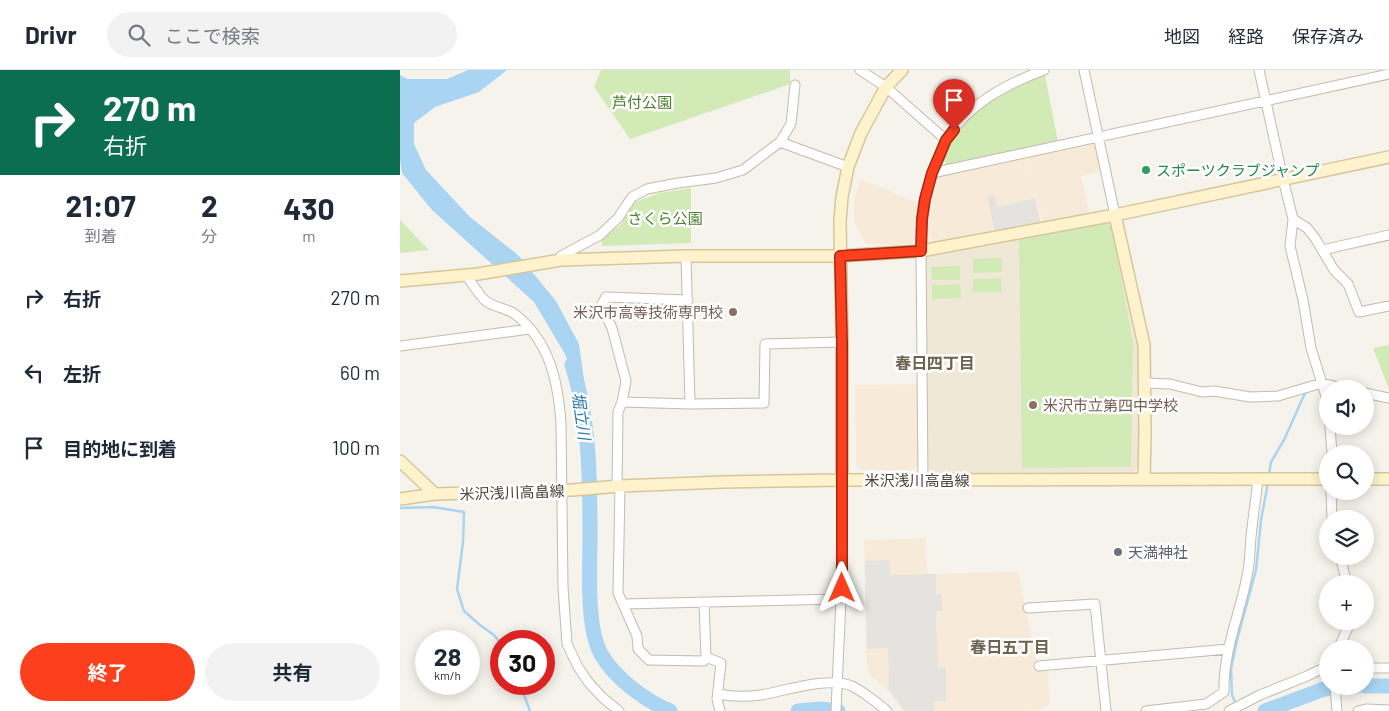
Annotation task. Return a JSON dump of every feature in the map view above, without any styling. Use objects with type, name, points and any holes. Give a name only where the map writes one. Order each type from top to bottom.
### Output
[{"type":"street","points":[[860,70],[886,87],[946,140]]},
{"type":"street","points":[[836,711],[841,599],[842,480],[840,213],[848,167],[861,133],[886,87],[902,70]]},
{"type":"street","points":[[923,480],[921,251],[922,219],[932,173],[946,140],[962,120],[978,105],[1007,86],[1024,77],[1044,70]]},
{"type":"street","points":[[1084,70],[1144,345],[1144,479]]},
{"type":"street","points":[[1259,70],[1293,219],[1290,246],[1303,300],[1311,348],[1321,380]]},
{"type":"street","points":[[932,173],[1389,74]]},
{"type":"street","points":[[562,260],[561,256],[600,235],[618,218],[632,197],[647,189],[716,178],[743,170],[780,142],[791,124],[795,85]]},
{"type":"street","points":[[780,142],[848,167]]},
{"type":"street","points":[[400,282],[478,274],[562,260],[686,256],[840,256],[921,251],[1115,215],[1389,157]]},
{"type":"street","points":[[1293,219],[1307,228],[1334,270],[1348,284],[1359,312],[1389,306]]},
{"type":"street","points":[[1322,250],[1389,235]]},
{"type":"street","points":[[686,256],[690,404]]},
{"type":"street","points":[[466,275],[487,302],[515,314],[530,329],[547,356],[555,377],[559,396],[567,490],[563,587],[566,644],[589,683],[619,711]]},
{"type":"street","points":[[688,300],[606,297],[602,306],[612,328],[626,381],[618,412],[618,593],[637,636],[638,649],[649,660],[704,661],[706,657],[704,602]]},
{"type":"street","points":[[400,346],[530,329]]},
{"type":"street","points":[[622,402],[690,404],[764,403],[765,344],[842,342]]},
{"type":"street","points":[[1145,384],[1170,384],[1202,392],[1250,397],[1278,396],[1319,385]]},
{"type":"street","points":[[1374,395],[1389,398]]},
{"type":"street","points":[[400,461],[435,494]]},
{"type":"street","points":[[1146,711],[1206,704],[1224,692],[1224,674],[1228,649],[1249,570],[1258,479]]},
{"type":"street","name":"米沢浅川高畠線","points":[[400,500],[435,494],[723,482],[1319,479]]},
{"type":"street","points":[[1374,479],[1389,479]]},
{"type":"street","points":[[623,604],[841,599]]},
{"type":"street","points":[[1028,608],[1095,604],[1106,711]]},
{"type":"street","points":[[1039,666],[1101,662],[1228,649]]},
{"type":"street","points":[[706,657],[721,663],[718,697],[720,711]]},
{"type":"street","points":[[1374,668],[1389,668]]},
{"type":"street","points":[[1229,711],[1260,695],[1319,670]]},
{"type":"street","points":[[718,697],[760,695],[795,687],[837,682],[852,686],[887,711]]},
{"type":"street","points":[[1336,695],[1337,711]]},
{"type":"street","points":[[1358,711],[1366,709],[1389,710]]},
{"type":"shaded area","points":[[1093,140],[1101,171],[1081,176],[1089,212],[1042,222],[1027,155]]},
{"type":"shaded area","points":[[1027,155],[1041,222],[934,242],[925,233],[927,199],[935,173]]},
{"type":"shaded area","points":[[860,179],[918,203],[918,237],[910,245],[866,244],[854,222],[854,201]]},
{"type":"shaded area","points":[[994,194],[997,207],[1035,198],[1040,222],[995,232],[987,196]]},
{"type":"shaded area","name":"米沢市立第四中学校","points":[[1106,219],[1113,224],[1139,342],[1139,468],[1131,474],[934,475],[927,467],[924,259],[930,253]]},
{"type":"shaded area","points":[[919,384],[920,465],[912,470],[861,470],[856,465],[855,385]]},
{"type":"shaded area","points":[[926,538],[927,574],[1018,572],[1037,671],[1048,671],[1050,704],[1042,709],[1028,711],[903,711],[887,690],[868,673],[864,540]]},
{"type":"shaded area","points":[[889,560],[890,575],[936,574],[936,594],[942,594],[942,611],[936,611],[938,668],[946,668],[946,701],[934,701],[934,711],[905,711],[889,690],[888,648],[867,649],[865,561]]},
{"type":"green space","name":"芦付公園","points":[[601,70],[790,70],[790,84],[630,139],[594,87]]},
{"type":"green space","points":[[1045,75],[1058,142],[949,167],[942,159],[961,129],[972,117],[998,96]]},
{"type":"green space","name":"さくら公園","points":[[691,188],[691,243],[602,246],[601,238],[621,225],[627,212],[635,202],[660,193]]},
{"type":"green space","points":[[400,220],[429,250],[400,253]]},
{"type":"green space","points":[[1104,223],[1112,227],[1133,343],[1131,467],[1022,468],[1019,240]]},
{"type":"green space","points":[[1001,258],[1002,272],[973,273],[973,259]]},
{"type":"green space","points":[[960,266],[960,280],[932,280],[931,267]]},
{"type":"green space","points":[[1001,278],[1002,292],[973,292],[973,279]]},
{"type":"green space","points":[[960,284],[961,298],[932,299],[932,285]]},
{"type":"green space","points":[[1389,345],[1389,389],[1373,348]]},
{"type":"water","points":[[468,70],[507,70],[479,92],[435,107],[414,123],[414,144],[426,170],[470,217],[518,255],[556,301],[579,344],[588,409],[565,354],[534,302],[432,210],[402,173],[400,160],[400,75],[407,79],[447,79]]},
{"type":"waterway","name":"堀立川","points":[[572,365],[582,407],[588,451],[590,598],[596,643],[607,663],[622,680],[650,701],[670,711]]},
{"type":"waterway","points":[[1269,475],[1271,462],[1284,440],[1305,393],[1311,390]]},
{"type":"waterway","points":[[1239,711],[1232,695],[1231,669],[1256,570],[1261,520],[1268,483]]},
{"type":"waterway","points":[[400,508],[433,507],[464,512],[463,542],[457,589],[464,611],[490,632]]},
{"type":"waterway","name":"堀立川","points":[[1374,686],[1389,686]]},
{"type":"waterway","name":"堀立川","points":[[1265,711],[1319,691]]},
{"type":"waterway","points":[[524,695],[530,711]]},
{"type":"waterway","name":"堀立川","points":[[798,711],[821,709],[838,711]]},
{"type":"place","name":"スポーツクラブジャンプ","points":[[1146,170]]},
{"type":"place","name":"米沢市高等技術専門校","points":[[733,312]]},
{"type":"place","name":"米沢市立第四中学校","points":[[1033,405]]},
{"type":"place","name":"天満神社","points":[[1118,552]]},
{"type":"district","name":"春日四丁目","points":[[935,362]]},
{"type":"district","name":"春日五丁目","points":[[1010,646]]},
{"type":"route","points":[[842,588],[840,256],[921,251],[922,219],[932,173],[946,140],[954,130]]}]
